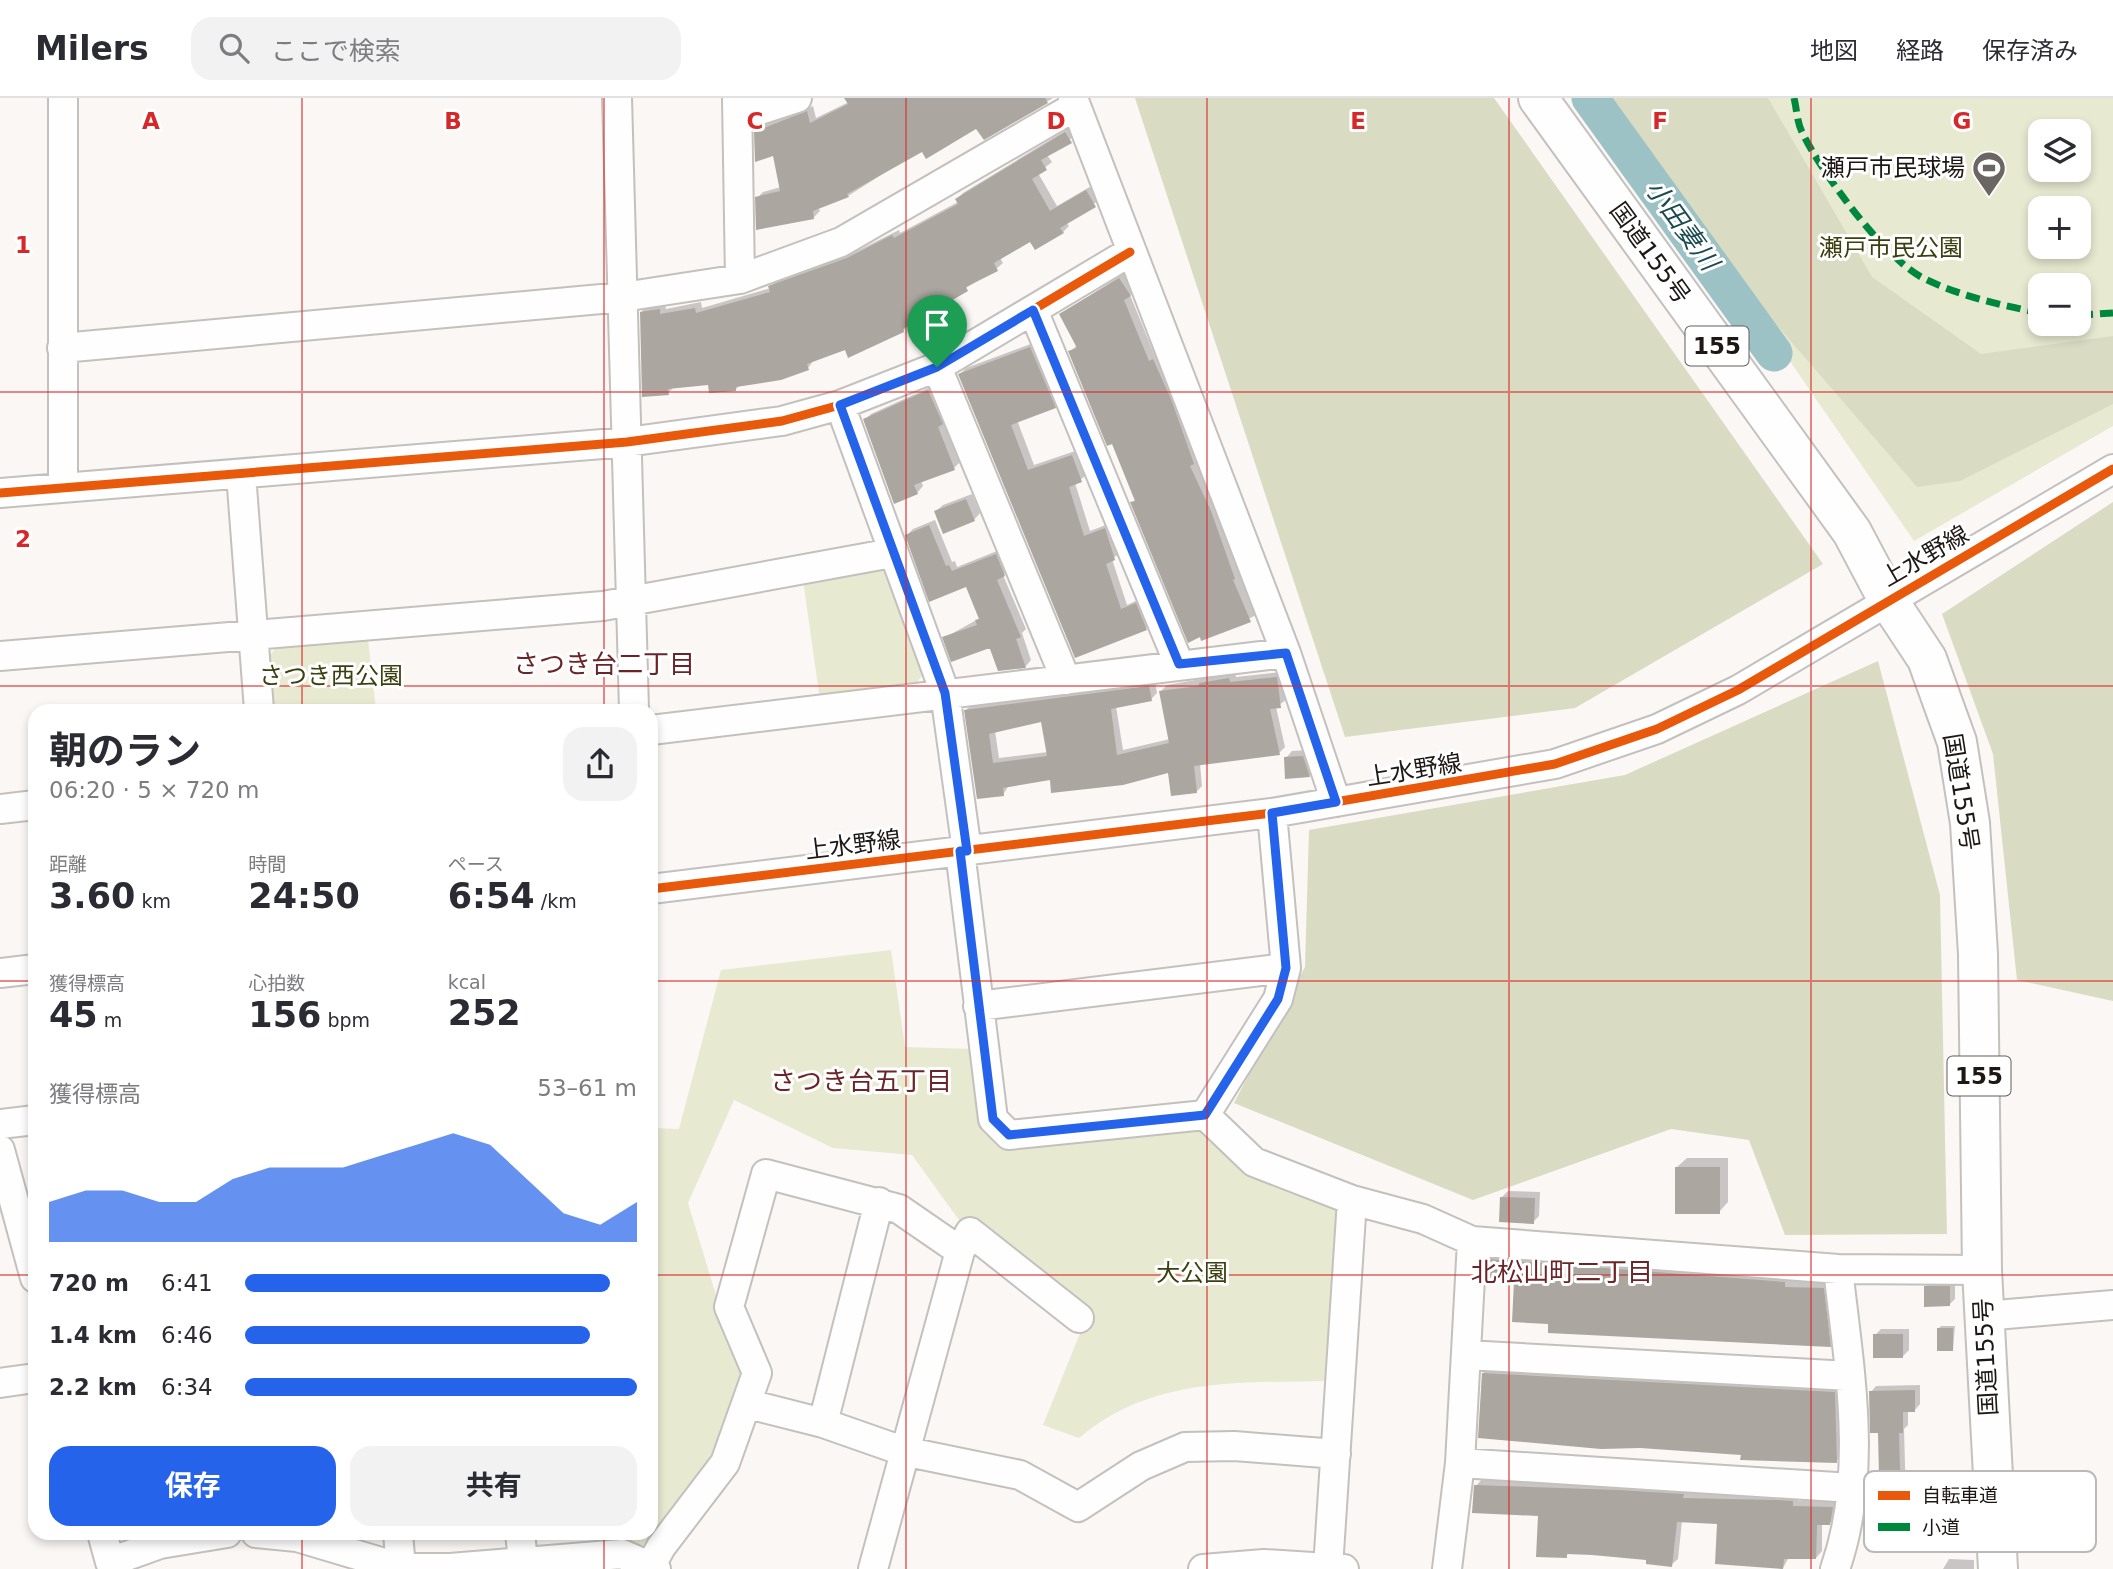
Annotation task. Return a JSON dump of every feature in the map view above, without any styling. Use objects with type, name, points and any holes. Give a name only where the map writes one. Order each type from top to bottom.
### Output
[{"type":"highway","name":"国道155号","points":[[1538,98],[1852,532],[1888,600],[1927,660],[1957,741],[1970,823],[1978,954],[1982,1270],[1993,1471]]},
{"type":"street","points":[[63,98],[63,487]]},
{"type":"street","points":[[617,98],[634,704]]},
{"type":"street","points":[[740,279],[737,108],[797,98]]},
{"type":"street","points":[[62,348],[623,297],[740,279],[841,242],[1075,102],[1130,252],[1286,653],[1336,802]]},
{"type":"street","points":[[0,493],[627,442],[782,421],[840,405],[937,367],[1130,252]]},
{"type":"street","points":[[1033,310],[1179,664]]},
{"type":"street","points":[[937,367],[1066,680]]},
{"type":"street","points":[[840,405],[945,693],[978,1006],[993,1119],[1009,1135],[1205,1115],[1254,1162],[1352,1200],[1423,1219],[1472,1241],[1838,1269],[1982,1270]]},
{"type":"street","name":"上水野線","points":[[658,888],[1272,813],[1443,786],[1555,764],[1657,729],[1738,690],[2113,470]]},
{"type":"street","points":[[241,474],[259,704]]},
{"type":"street","points":[[0,656],[629,602],[892,553]]},
{"type":"street","points":[[658,729],[1286,653]]},
{"type":"street","points":[[0,809],[28,806]]},
{"type":"street","points":[[1205,1115],[1278,999],[1286,968],[1272,813]]},
{"type":"street","points":[[978,1006],[1286,968]]},
{"type":"street","points":[[0,973],[28,970]]},
{"type":"street","points":[[0,1124],[28,1121]]},
{"type":"street","points":[[0,1150],[28,1239]]},
{"type":"street","points":[[307,1540],[401,1568],[450,1568],[622,1554],[652,1567],[660,1547],[725,1463],[757,1373],[729,1307],[766,1174],[899,1209],[960,1251]]},
{"type":"street","points":[[1206,1569],[1264,1564],[1336,1568],[1336,1454],[1352,1200]]},
{"type":"street","points":[[823,1423],[879,1202]]},
{"type":"street","points":[[873,1569],[903,1451],[960,1251],[970,1232],[1079,1318]]},
{"type":"street","points":[[1447,1569],[1460,1463],[1472,1241]]},
{"type":"street","points":[[1835,1569],[1847,1535],[1856,1432],[1838,1269]]},
{"type":"street","points":[[1984,1316],[2113,1305]]},
{"type":"street","points":[[1466,1355],[1850,1376]]},
{"type":"street","points":[[0,1383],[28,1379]]},
{"type":"street","points":[[748,1404],[823,1423],[903,1451],[1020,1475],[1078,1507],[1141,1466],[1185,1447],[1234,1446],[1336,1454]]},
{"type":"street","points":[[1460,1463],[1852,1488]]},
{"type":"street","points":[[104,1540],[110,1562],[160,1544],[184,1540]]},
{"type":"street","points":[[399,1540],[401,1568]]},
{"type":"street","points":[[521,1540],[523,1561]]},
{"type":"green space","points":[[1135,98],[1494,98],[1823,564],[1575,708],[1345,737]]},
{"type":"green space","points":[[1580,98],[1768,98],[1872,277],[1981,354],[2113,336],[2113,404],[1960,481],[1917,487]]},
{"type":"green space","name":"瀬戸市民公園","points":[[1608,98],[2113,98],[2113,426],[1914,541]]},
{"type":"green space","points":[[2113,502],[2113,1001],[2017,980],[1993,754],[1942,614]]},
{"type":"green space","points":[[884,564],[923,674],[913,688],[820,700],[803,580]]},
{"type":"green space","name":"さつき西公園","points":[[368,639],[375,704],[273,704],[269,656],[278,646]]},
{"type":"green space","points":[[1878,661],[1940,895],[1947,1234],[1785,1235],[1749,1140],[1671,1129],[1473,1200],[1234,1103],[1305,967],[1309,830],[1625,775]]},
{"type":"green space","name":"大公園","points":[[891,950],[905,1047],[972,1049],[980,1126],[1004,1146],[1193,1126],[1339,1208],[1326,1381],[1196,1387],[1136,1404],[1107,1418],[1079,1438],[1043,1425],[1087,1316],[972,1221],[959,1220],[912,1155],[833,1148],[734,1100],[688,1203],[719,1305],[747,1364],[719,1455],[658,1537],[658,1128],[679,1129],[721,970]]},
{"type":"green space","name":"大公園","points":[[625,1540],[656,1540],[647,1552]]},
{"type":"building","points":[[844,98],[1045,98],[1048,103],[984,140],[976,129],[926,159],[922,152],[847,194],[849,197],[813,211],[814,219],[756,230],[755,197],[780,191],[773,156],[755,162],[754,132],[807,111],[810,123],[848,104]]},
{"type":"building","points":[[1065,132],[1072,143],[1041,160],[1047,170],[1032,179],[1050,211],[1086,190],[1096,207],[1060,228],[1064,233],[1035,250],[1030,242],[994,263],[998,271],[966,287],[968,291],[903,329],[904,332],[848,358],[845,350],[807,364],[809,370],[781,380],[736,387],[736,391],[709,393],[708,385],[668,389],[669,395],[642,397],[640,312],[660,309],[660,314],[695,308],[696,313],[770,292],[768,286],[847,258],[892,235],[894,238],[958,204],[955,199]]},
{"type":"building","points":[[1119,278],[1131,296],[1124,300],[1149,361],[1153,359],[1171,399],[1194,464],[1190,466],[1211,511],[1235,579],[1233,580],[1251,622],[1201,641],[1200,637],[1188,643],[1130,502],[1135,501],[1112,444],[1107,446],[1068,351],[1077,348],[1059,314]]},
{"type":"building","points":[[1030,347],[1056,408],[1011,425],[1028,470],[1072,455],[1082,482],[1069,487],[1084,536],[1105,528],[1115,560],[1106,564],[1121,609],[1136,603],[1147,630],[1075,658],[958,374]]},
{"type":"building","points":[[928,390],[943,424],[938,427],[955,470],[914,485],[918,494],[894,504],[863,419]]},
{"type":"building","points":[[966,499],[975,521],[943,534],[934,511]]},
{"type":"building","points":[[929,525],[946,566],[949,565],[952,571],[996,554],[1005,576],[997,580],[1021,637],[1016,639],[1026,668],[998,671],[990,649],[951,662],[942,637],[977,625],[975,620],[979,619],[966,587],[929,602],[905,535]]},
{"type":"building","points":[[1277,677],[1281,708],[1270,709],[1280,755],[1194,766],[1197,793],[1171,796],[1168,773],[1123,785],[1051,793],[1050,780],[1003,788],[1004,796],[977,799],[964,710],[1149,686],[1152,701],[1111,709],[1117,755],[1169,743],[1159,691],[1199,686],[1199,683],[1229,678],[1230,682]],"holes":[[[1041,722],[1047,756],[993,763],[989,734]]]},
{"type":"building","points":[[1303,756],[1310,777],[1285,779],[1284,757]]},
{"type":"building","points":[[1675,1167],[1720,1167],[1720,1214],[1675,1214]]},
{"type":"building","points":[[1500,1197],[1535,1198],[1534,1224],[1499,1222]]},
{"type":"building","points":[[1488,1259],[1785,1282],[1785,1287],[1824,1288],[1831,1347],[1548,1333],[1548,1324],[1512,1322],[1514,1281],[1487,1279]]},
{"type":"building","points":[[1924,1286],[1950,1286],[1950,1306],[1924,1307]]},
{"type":"building","points":[[1937,1328],[1953,1328],[1953,1351],[1937,1351]]},
{"type":"building","points":[[1873,1334],[1903,1334],[1903,1358],[1873,1358]]},
{"type":"building","points":[[1482,1373],[1835,1392],[1837,1463],[1740,1460],[1741,1455],[1640,1448],[1601,1449],[1478,1438]]},
{"type":"building","points":[[1915,1390],[1915,1412],[1903,1412],[1903,1433],[1899,1433],[1900,1471],[1879,1471],[1878,1433],[1870,1433],[1869,1391]]},
{"type":"building","points":[[1474,1485],[1619,1490],[1684,1494],[1683,1498],[1777,1500],[1793,1501],[1793,1506],[1833,1507],[1830,1525],[1817,1525],[1816,1559],[1784,1559],[1783,1569],[1715,1564],[1717,1524],[1677,1522],[1672,1567],[1646,1564],[1646,1560],[1592,1555],[1567,1554],[1567,1558],[1536,1557],[1538,1516],[1472,1513]]},
{"type":"waterway","name":"小田妻川","points":[[1590,98],[1774,353]]},
{"type":"marked path","points":[[1794,98],[1801,130],[1812,151],[1839,191],[1890,253],[1923,278],[1951,290],[2028,310]]},
{"type":"marked path","points":[[2091,314],[2113,313]]},
{"type":"cycle path","points":[[0,493],[627,442],[782,421],[840,405],[937,367],[1130,252]]},
{"type":"cycle path","points":[[658,888],[1272,813],[1555,764],[1657,729],[1738,690],[2113,469]]},
{"type":"place","name":"瀬戸市民球場","points":[[1989,198]]},
{"type":"district","name":"さつき台二丁目","points":[[604,664]]},
{"type":"district","name":"さつき台五丁目","points":[[861,1081]]},
{"type":"district","name":"北松山町二丁目","points":[[1562,1272]]},
{"type":"route","points":[[1033,310],[1179,664],[1286,653],[1336,802],[1272,813],[1286,968],[1278,999],[1205,1115],[1009,1135],[993,1119],[960,851],[967,851],[945,693],[840,405],[937,367],[1033,310]]}]
